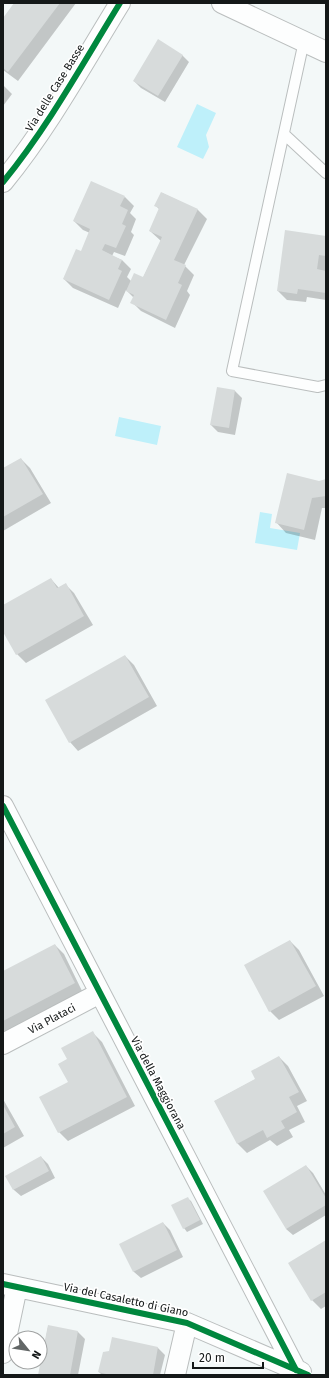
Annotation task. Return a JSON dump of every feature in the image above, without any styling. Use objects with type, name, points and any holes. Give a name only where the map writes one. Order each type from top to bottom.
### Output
[{"type":"street","name":"Via delle Case Basse","points":[[3,182],[29,147],[63,96],[120,3]]},
{"type":"street","points":[[222,3],[326,52]]},
{"type":"street","name":"Via della Maggiorana","points":[[3,806],[100,993],[302,1372]]},
{"type":"street","name":"Via Plataci","points":[[3,1044],[100,993]]},
{"type":"street","points":[[3,1353],[10,1285]]},
{"type":"street","name":"Via del Casaletto di Giano","points":[[10,1285],[187,1323],[302,1372]]},
{"type":"street","points":[[175,1375],[187,1323]]},
{"type":"lane","points":[[304,41],[232,371],[318,387],[326,385]]},
{"type":"lane","points":[[284,134],[326,173]]},
{"type":"water","points":[[197,104],[216,113],[206,135],[209,147],[203,159],[177,147]]},
{"type":"water","points":[[119,417],[161,426],[157,445],[115,436]]},
{"type":"water","points":[[260,512],[272,514],[270,528],[300,533],[297,550],[255,543]]},
{"type":"building","points":[[14,3],[60,3],[8,72],[3,68],[3,18]]},
{"type":"building","points":[[158,39],[183,55],[158,96],[133,81]]},
{"type":"building","points":[[91,181],[125,196],[120,206],[128,210],[122,224],[126,226],[116,248],[105,244],[102,250],[122,260],[118,269],[122,271],[109,300],[63,279],[76,249],[81,251],[90,229],[73,221]]},
{"type":"building","points":[[161,192],[198,209],[174,260],[186,265],[178,283],[182,285],[166,320],[130,303],[134,295],[126,291],[134,273],[143,277],[162,237],[149,231],[159,208],[154,206]]},
{"type":"building","points":[[285,230],[326,236],[326,256],[319,255],[317,269],[326,271],[326,293],[298,289],[297,294],[277,291]]},
{"type":"building","points":[[217,387],[235,390],[229,428],[210,425]]},
{"type":"building","points":[[21,458],[43,494],[3,517],[3,468]]},
{"type":"building","points":[[287,473],[319,481],[326,479],[326,496],[312,498],[304,530],[275,523]]},
{"type":"building","points":[[51,578],[57,588],[66,583],[84,616],[16,655],[3,632],[3,605]]},
{"type":"building","points":[[125,655],[149,697],[69,743],[45,700]]},
{"type":"building","points":[[290,940],[316,986],[269,1012],[244,965]]},
{"type":"building","points":[[55,944],[75,983],[3,1021],[3,971]]},
{"type":"building","points":[[93,1031],[127,1097],[58,1133],[39,1097],[68,1082],[58,1064],[67,1059],[61,1048]]},
{"type":"building","points":[[279,1056],[299,1092],[289,1097],[297,1112],[281,1121],[285,1128],[267,1138],[263,1130],[237,1144],[214,1101],[255,1079],[251,1071]]},
{"type":"building","points":[[3,1105],[15,1127],[3,1134]]},
{"type":"building","points":[[41,1156],[49,1171],[13,1190],[5,1176]]},
{"type":"building","points":[[306,1165],[326,1198],[326,1205],[286,1229],[263,1191]]},
{"type":"building","points":[[188,1197],[200,1220],[183,1229],[171,1205]]},
{"type":"building","points":[[163,1222],[177,1250],[133,1272],[119,1244]]},
{"type":"building","points":[[326,1240],[326,1292],[311,1301],[288,1263]]},
{"type":"building","points":[[48,1325],[78,1331],[70,1375],[38,1375],[39,1370],[48,1370]]},
{"type":"building","points":[[112,1337],[158,1347],[153,1375],[110,1375],[98,1372],[103,1352],[109,1351]]},
{"type":"cycle path","points":[[3,182],[50,117],[120,3]]},
{"type":"cycle path","points":[[3,806],[296,1370]]},
{"type":"cycle path","points":[[3,1284],[187,1323],[308,1375]]}]
